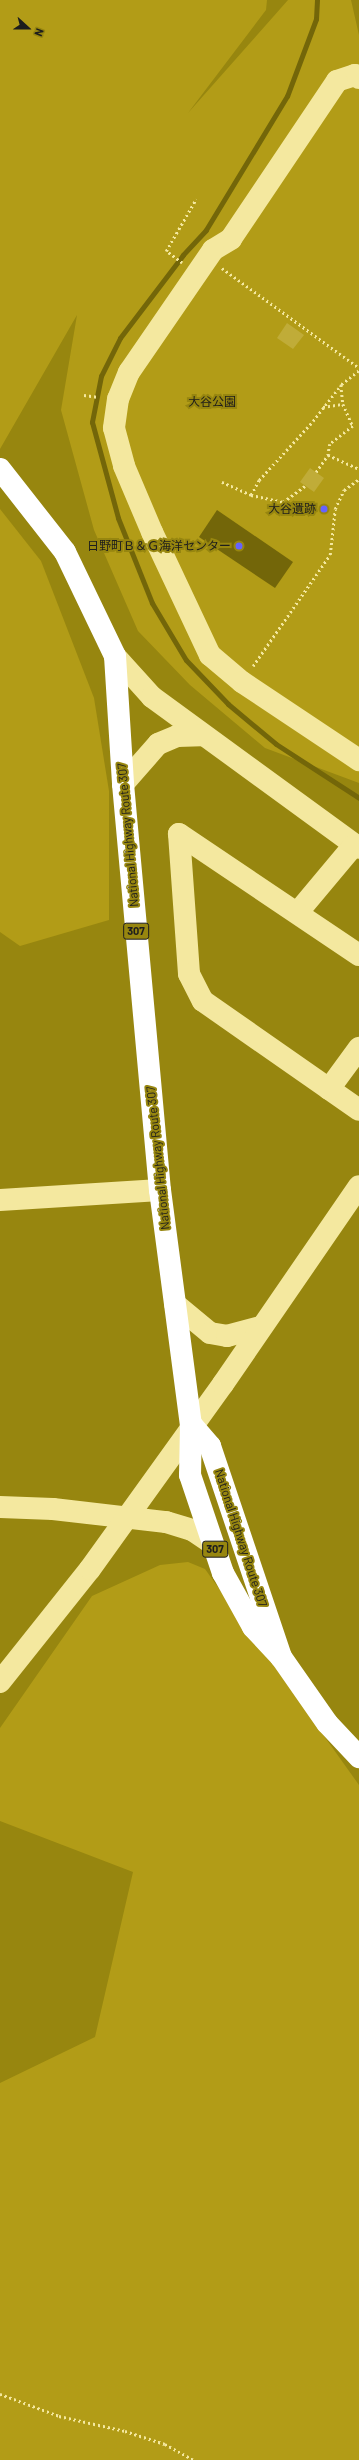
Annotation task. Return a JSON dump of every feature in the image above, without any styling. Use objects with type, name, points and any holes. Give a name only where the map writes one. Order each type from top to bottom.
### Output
[{"type":"highway","name":"National Highway Route 307","points":[[0,469],[64,552],[115,656],[123,784],[160,1190],[191,1424],[190,1475],[223,1573],[253,1627],[281,1657],[296,1682],[327,1723],[359,1757]]},
{"type":"highway","name":"National Highway Route 307","points":[[191,1424],[210,1446],[281,1657]]},
{"type":"street","points":[[359,78],[355,75],[337,81],[231,239],[213,250],[129,372],[118,399],[114,428],[124,466],[195,626],[210,655],[240,679],[359,760]]},
{"type":"street","points":[[115,656],[152,697],[201,735],[356,846],[298,912]]},
{"type":"street","points":[[123,784],[158,744],[177,736],[201,735]]},
{"type":"street","points":[[359,954],[179,834],[189,974],[203,1001],[359,1110]]},
{"type":"street","points":[[329,1089],[359,1048]]},
{"type":"street","points":[[0,1682],[126,1519],[191,1424],[223,1384],[260,1327],[359,1186]]},
{"type":"street","points":[[0,1200],[160,1190]]},
{"type":"street","points":[[175,1304],[210,1333],[227,1336],[260,1327]]},
{"type":"street","points":[[0,1507],[53,1508],[126,1519],[166,1522],[192,1530],[213,1544]]},
{"type":"path","points":[[166,251],[196,198]]},
{"type":"path","points":[[207,259],[359,370],[341,385],[259,480],[250,495]]},
{"type":"path","points":[[316,472],[328,455],[330,444],[353,426],[343,404],[341,385]]},
{"type":"path","points":[[323,407],[343,404]]},
{"type":"path","points":[[328,455],[359,469]]},
{"type":"path","points":[[240,679],[283,626],[330,555],[335,508],[344,490],[359,479]]},
{"type":"path","points":[[222,482],[250,495],[283,502],[306,486]]},
{"type":"path","points":[[0,2394],[59,2416],[125,2431],[165,2444],[194,2460]]},
{"type":"green space","name":"大谷公園","points":[[0,0],[267,0],[266,10],[188,113],[288,0],[351,0],[359,35],[359,783],[265,748],[190,685],[138,631],[94,530],[61,410],[77,315],[0,449]]},
{"type":"green space","points":[[0,509],[41,561],[94,698],[109,791],[109,920],[20,946],[0,932]]},
{"type":"green space","points":[[188,1562],[205,1569],[359,1785],[359,2460],[0,2460],[0,2083],[95,2037],[133,1872],[0,1821],[0,1728],[92,1596],[160,1565]]},
{"type":"shaded area","points":[[217,510],[293,562],[275,588],[199,537]]},
{"type":"building","points":[[287,323],[304,335],[293,349],[277,338]]},
{"type":"building","points":[[310,468],[324,478],[314,492],[300,482]]},
{"type":"waterway","points":[[317,0],[316,19],[287,96],[206,230],[183,255],[120,338],[101,376],[92,422],[118,518],[152,603],[186,660],[228,704],[276,744],[359,798]]},
{"type":"place","name":"大谷遺跡","points":[[324,509]]},
{"type":"place","name":"日野町Ｂ＆Ｇ海洋センター","points":[[239,546]]}]
